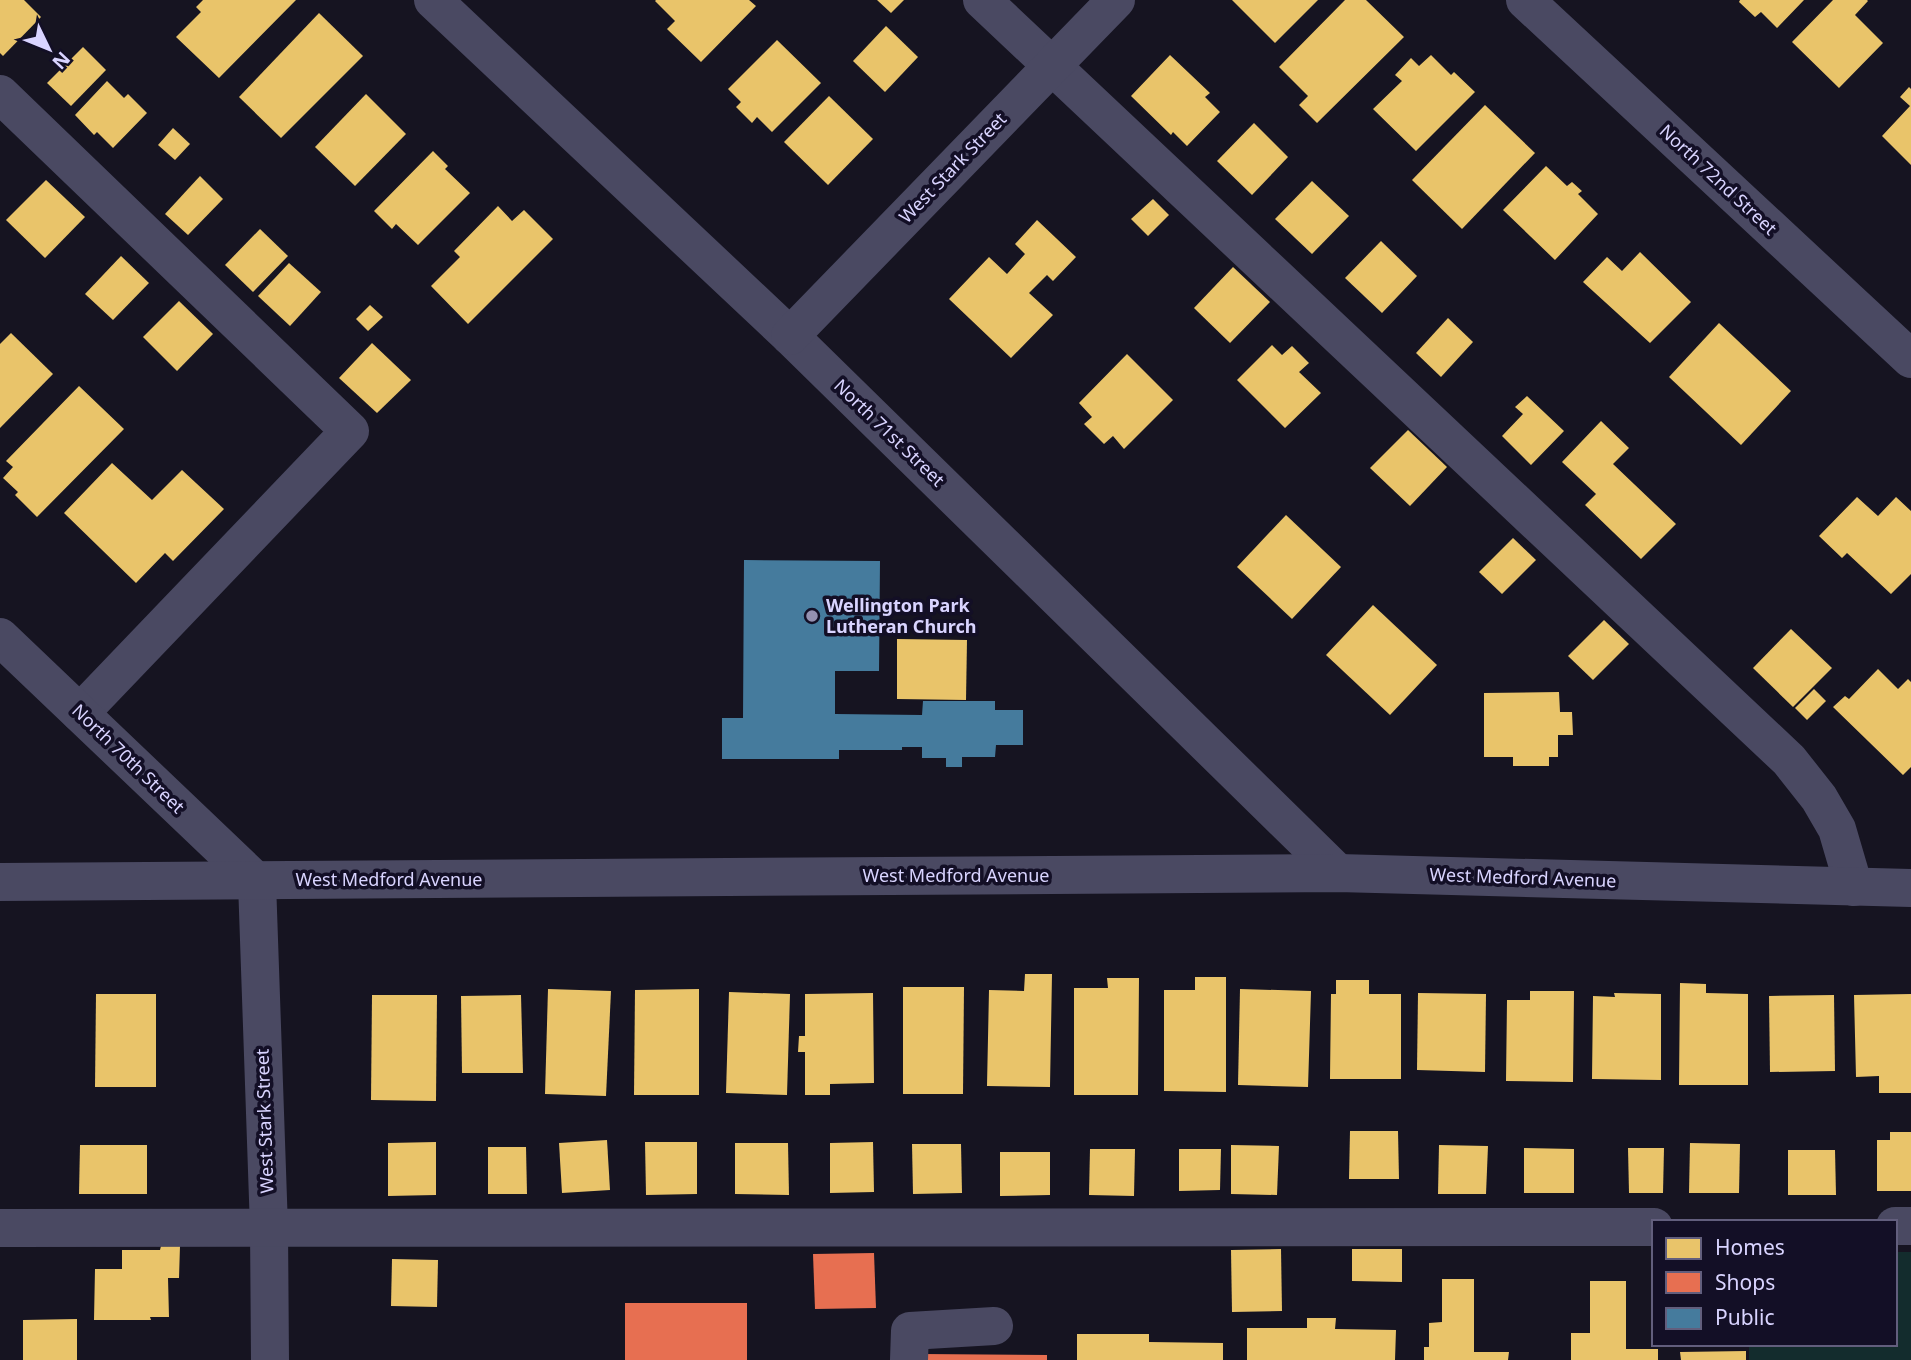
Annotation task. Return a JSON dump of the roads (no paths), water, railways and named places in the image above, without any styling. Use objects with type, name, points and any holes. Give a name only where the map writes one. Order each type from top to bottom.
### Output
[{"type":"street","name":"North 71st Street","points":[[433,0],[790,336],[1338,873]]},
{"type":"street","points":[[982,0],[1789,760],[1818,798],[1837,829],[1854,887]]},
{"type":"street","name":"West Stark Street","points":[[790,336],[1116,0]]},
{"type":"street","name":"North 72nd Street","points":[[1525,0],[1911,359]]},
{"type":"street","points":[[0,94],[350,430],[80,713]]},
{"type":"street","name":"North 70th Street","points":[[0,637],[257,881]]},
{"type":"street","name":"West Medford Avenue","points":[[0,882],[1338,873],[1911,888]]},
{"type":"street","name":"West Stark Street","points":[[257,881],[269,1228],[270,1360]]},
{"type":"street","points":[[0,1228],[1652,1227]]},
{"type":"street","points":[[909,1360],[910,1331],[994,1326]]},
{"type":"place","name":"Wellington Park Lutheran Church","points":[[812,616]]}]
